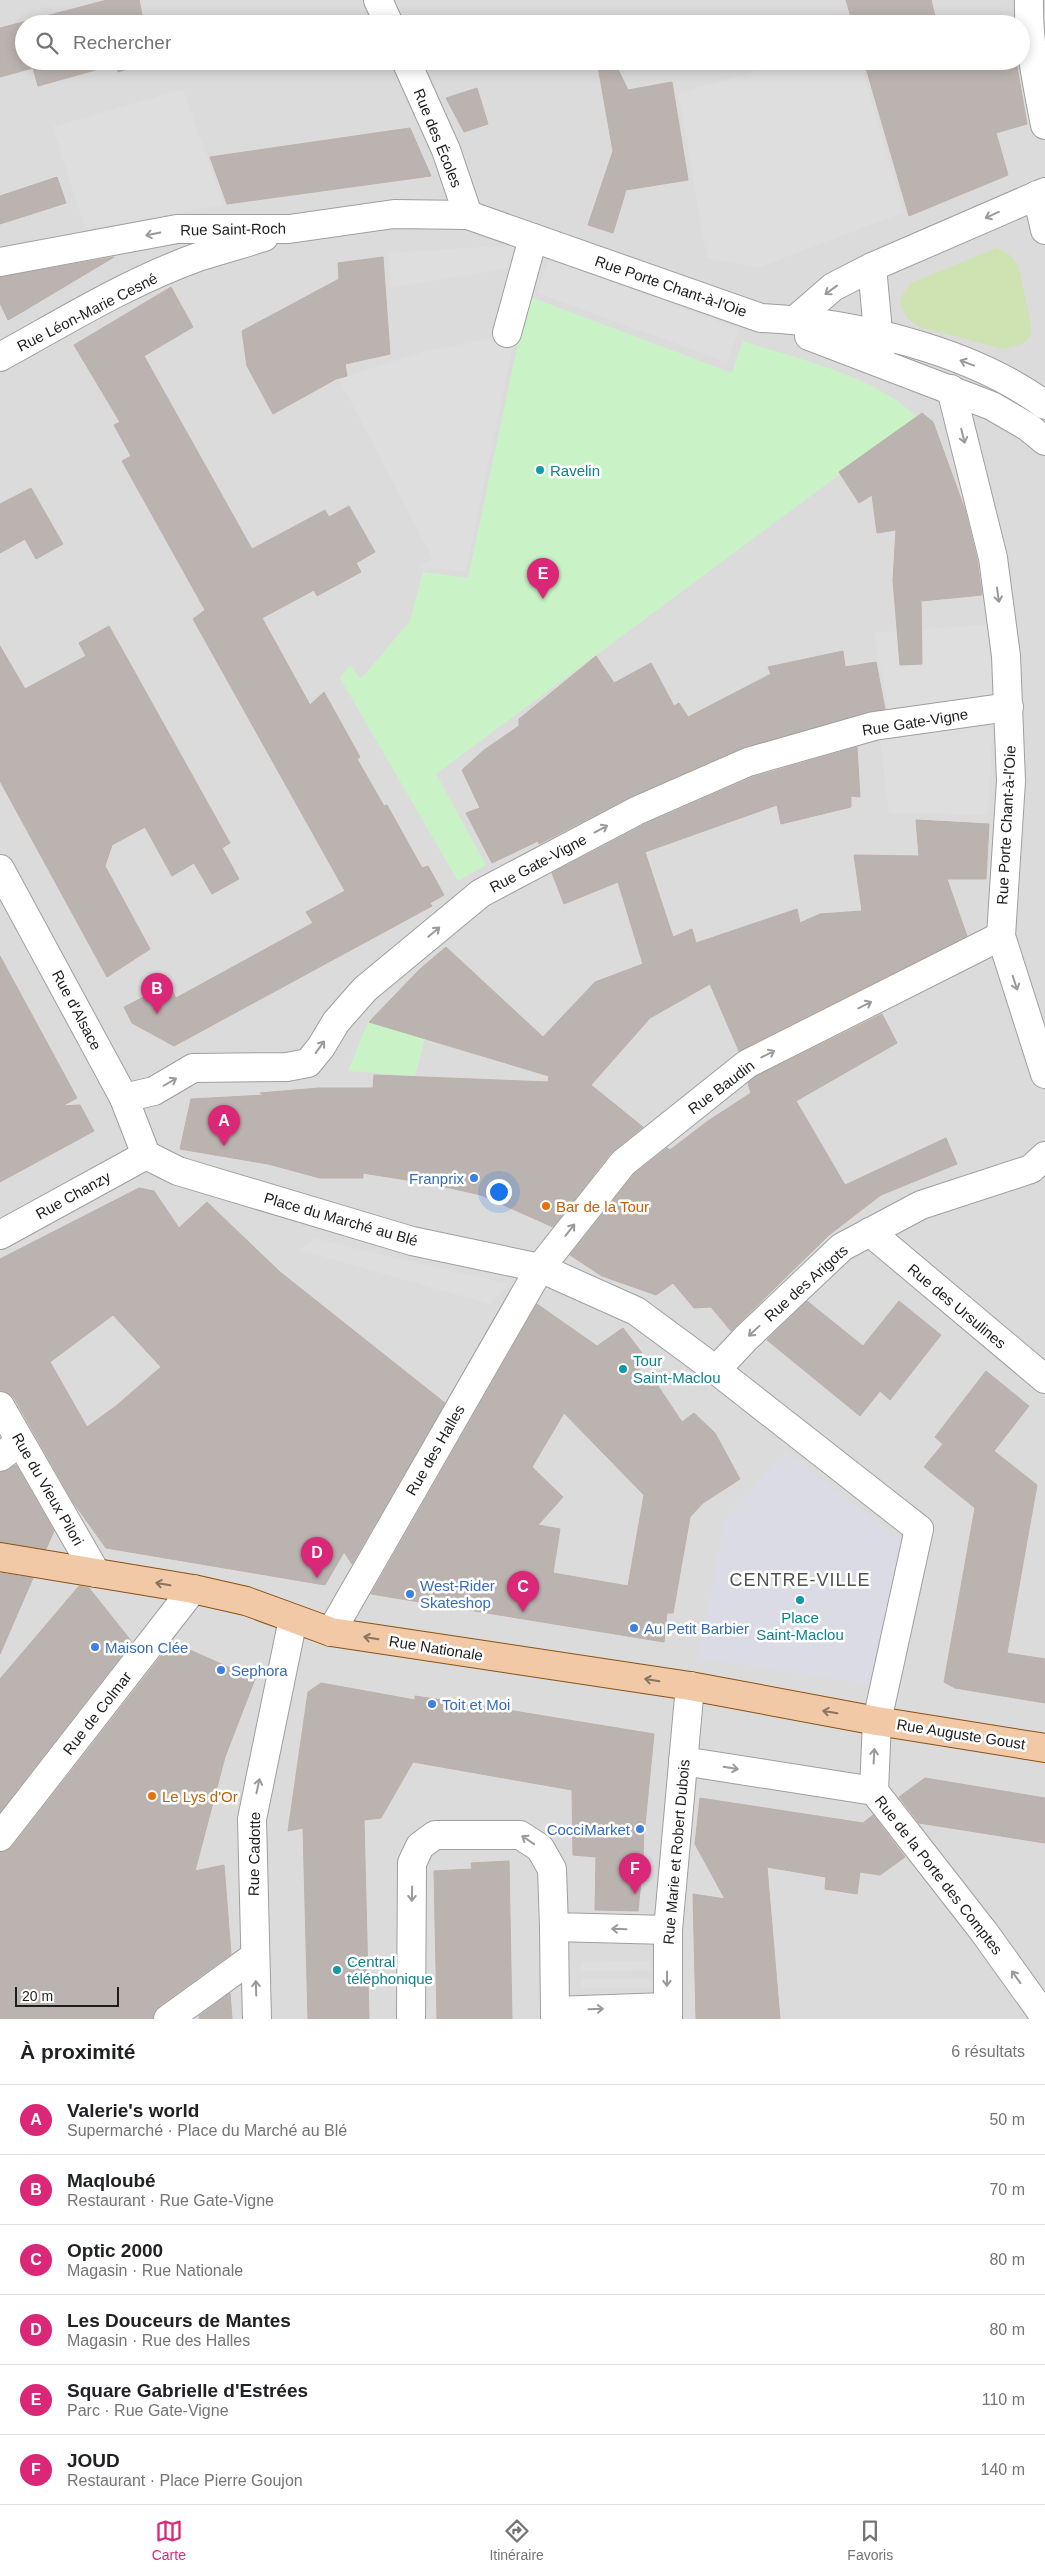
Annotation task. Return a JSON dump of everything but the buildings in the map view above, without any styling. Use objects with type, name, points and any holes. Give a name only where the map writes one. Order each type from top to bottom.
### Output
[{"type":"main road","name":"Rue Nationale","points":[[0,1557],[193,1589],[246,1601],[330,1632],[690,1686],[878,1721]]},
{"type":"main road","name":"Rue Auguste Goust","points":[[878,1721],[1045,1748]]},
{"type":"street","points":[[378,0],[385,15]]},
{"type":"street","points":[[1028,15],[1029,0]]},
{"type":"street","points":[[1030,39],[1045,125]]},
{"type":"street","name":"Rue des Écoles","points":[[410,70],[446,150],[468,215]]},
{"type":"street","points":[[795,320],[834,287],[872,267],[1041,193],[1045,230]]},
{"type":"street","name":"Rue Saint-Roch","points":[[0,262],[177,229],[289,229],[394,214],[468,215]]},
{"type":"street","name":"Rue Porte Chant-à-l'Oie","points":[[468,215],[761,318],[795,320],[878,335],[933,351],[972,365],[1011,383],[1045,406]]},
{"type":"street","name":"Rue Léon-Marie Cesné","points":[[0,357],[107,298],[147,279],[196,258],[289,229]]},
{"type":"street","points":[[507,333],[533,238]]},
{"type":"street","points":[[872,267],[881,362]]},
{"type":"street","points":[[761,318],[951,389],[992,406],[1039,432]]},
{"type":"street","name":"Rue Porte Chant-à-l'Oie","points":[[951,389],[993,558],[1006,656],[1011,781],[1000,936]]},
{"type":"street","name":"Rue Gate-Vigne","points":[[124,1098],[154,1090],[194,1068],[287,1066],[308,1062],[321,1047],[336,1022],[365,989],[481,893],[636,811],[748,762],[874,726],[1009,707]]},
{"type":"street","name":"Rue d'Alsace","points":[[0,869],[124,1098],[146,1155]]},
{"type":"street","points":[[1000,936],[1045,1074]]},
{"type":"street","name":"Rue Baudin","points":[[540,1268],[623,1163],[747,1064],[1000,936]]},
{"type":"street","name":"Place du Marché au Blé","points":[[146,1155],[178,1171],[412,1241],[540,1268],[636,1311],[716,1370]]},
{"type":"street","name":"Rue Chanzy","points":[[0,1235],[146,1155]]},
{"type":"street","name":"Rue des Arigots","points":[[716,1370],[746,1338],[842,1248],[921,1205],[1031,1169],[1045,1156]]},
{"type":"street","name":"Rue des Ursulines","points":[[870,1232],[1045,1380]]},
{"type":"street","name":"Rue des Halles","points":[[330,1632],[540,1268]]},
{"type":"street","points":[[716,1370],[919,1529],[878,1721]]},
{"type":"street","name":"Rue du Vieux Pilori","points":[[0,1406],[10,1449],[96,1573]]},
{"type":"street","name":"Rue de Colmar","points":[[0,1837],[193,1589]]},
{"type":"street","name":"Rue Cadotte","points":[[257,2019],[252,1819],[293,1619]]},
{"type":"street","name":"Rue Marie et Robert Dubois","points":[[667,2013],[668,1930],[690,1686]]},
{"type":"street","name":"Rue de la Porte des Comptes","points":[[878,1721],[874,1791],[984,1932],[1045,2017]]},
{"type":"street","points":[[683,1761],[874,1791]]},
{"type":"street","points":[[411,2019],[412,1863],[420,1846],[435,1835],[520,1835],[540,1848],[552,1869],[555,2015],[667,2013]]},
{"type":"street","points":[[554,1927],[668,1930]]},
{"type":"street","points":[[168,2019],[255,1956]]},
{"type":"shaded area","points":[[0,0],[1045,0],[1045,2019],[0,2019]]},
{"type":"shaded area","points":[[759,70],[863,70],[904,212],[760,267],[707,258],[678,94]]},
{"type":"shaded area","points":[[183,89],[224,205],[85,229],[53,127]]},
{"type":"shaded area","points":[[517,245],[512,268],[391,288],[388,253]]},
{"type":"shaded area","points":[[549,259],[739,329],[727,362],[537,293]]},
{"type":"shaded area","points":[[490,339],[514,340],[466,571],[419,567],[433,559],[339,379],[422,352]]},
{"type":"shaded area","points":[[990,624],[993,697],[888,709],[874,633]]},
{"type":"shaded area","points":[[993,720],[988,815],[889,813],[880,738]]},
{"type":"shaded area","points":[[314,1238],[509,1284],[490,1304],[300,1250]]},
{"type":"shaded area","name":"Place Saint-Maclou","points":[[785,1451],[901,1541],[874,1685],[699,1658],[725,1520]]},
{"type":"shaded area","points":[[650,1961],[651,1970],[581,1971],[581,1962]]},
{"type":"shaded area","points":[[581,1979],[651,1979],[651,1988],[581,1988]]},
{"type":"green space","points":[[996,248],[1010,255],[1018,265],[1031,323],[1031,335],[1023,344],[1003,349],[920,327],[906,317],[900,304],[901,297],[911,283]]},
{"type":"green space","points":[[528,296],[732,373],[743,341],[789,355],[857,379],[898,402],[917,417],[436,774],[486,865],[458,881],[340,678],[350,665],[361,679],[410,621],[423,572],[468,578]]},
{"type":"green space","points":[[369,1020],[425,1038],[415,1076],[348,1071]]},
{"type":"place","name":"Ravelin","points":[[540,470]]},
{"type":"place","name":"Square Gabrielle d'Estrées","points":[[543,599]]},
{"type":"place","name":"Maqloubé","points":[[157,1014]]},
{"type":"place","name":"Valerie's world","points":[[224,1146]]},
{"type":"place","name":"Franprix","points":[[474,1178]]},
{"type":"place","name":"Bar de la Tour","points":[[546,1206]]},
{"type":"place","name":"Tour Saint-Maclou","points":[[623,1369]]},
{"type":"place","name":"Les Douceurs de Mantes","points":[[317,1578]]},
{"type":"place","name":"West-Rider Skateshop","points":[[410,1594]]},
{"type":"place","name":"Place Saint-Maclou","points":[[800,1600]]},
{"type":"place","name":"Optic 2000","points":[[523,1612]]},
{"type":"place","name":"Au Petit Barbier","points":[[634,1628]]},
{"type":"place","name":"Maison Clée","points":[[95,1647]]},
{"type":"place","name":"Sephora","points":[[221,1670]]},
{"type":"place","name":"Toit et Moi","points":[[432,1704]]},
{"type":"place","name":"Le Lys d'Or","points":[[152,1796]]},
{"type":"place","name":"CocciMarket","points":[[640,1829]]},
{"type":"place","name":"JOUD","points":[[635,1894]]},
{"type":"place","name":"Central téléphonique","points":[[337,1970]]},
{"type":"district","name":"CENTRE-VILLE","points":[[800,1580]]}]
